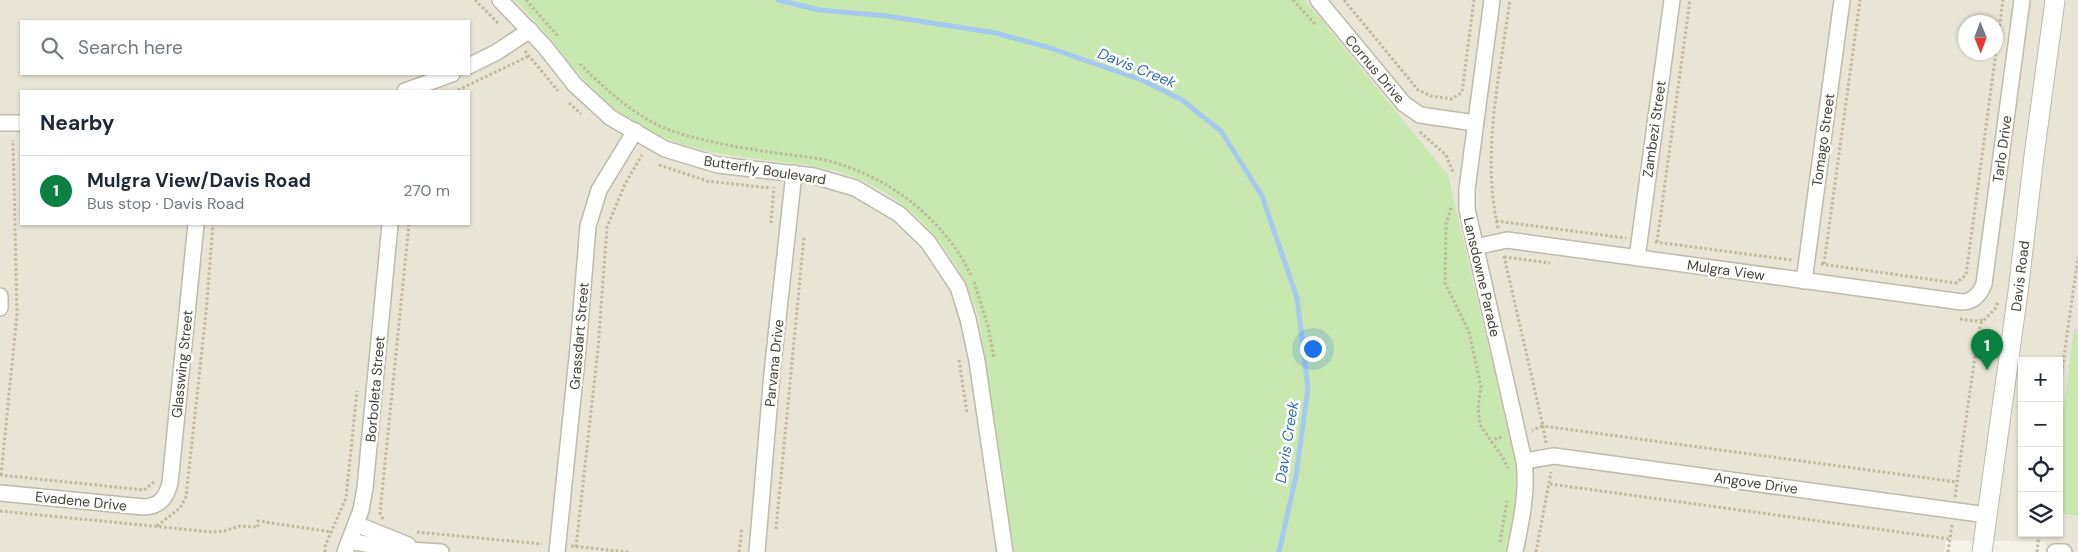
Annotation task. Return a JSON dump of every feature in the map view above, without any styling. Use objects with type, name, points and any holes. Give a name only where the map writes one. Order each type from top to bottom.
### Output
[{"type":"street","name":"Butterfly Boulevard","points":[[500,0],[530,30],[575,85],[611,118],[665,149],[725,166],[794,173],[839,182],[885,204],[909,223],[928,242],[950,273],[963,302],[972,335],[1005,552]]},
{"type":"street","name":"Cornus Drive","points":[[1318,0],[1404,104],[1420,115],[1475,123]]},
{"type":"street","name":"Lansdowne Parade","points":[[1492,0],[1467,198],[1468,219],[1524,461],[1526,476],[1525,500],[1515,552]]},
{"type":"street","name":"Zambezi Street","points":[[1637,258],[1672,0]]},
{"type":"street","name":"Tomago Street","points":[[1804,281],[1842,0]]},
{"type":"street","name":"Tarlo Drive","points":[[1977,296],[1984,284],[2022,0]]},
{"type":"street","name":"Davis Road","points":[[1982,552],[2018,292],[2055,0]]},
{"type":"street","points":[[470,66],[497,52],[530,30]]},
{"type":"street","points":[[408,90],[449,75]]},
{"type":"street","points":[[0,123],[20,123]]},
{"type":"street","name":"Grassdart Street","points":[[558,549],[588,226],[599,190],[635,131]]},
{"type":"street","name":"Parvana Drive","points":[[757,552],[772,374],[794,173]]},
{"type":"street","name":"Glasswing Street","points":[[160,502],[168,491],[170,483],[196,225]]},
{"type":"street","name":"Borboleta Street","points":[[347,546],[356,524],[365,488],[390,225]]},
{"type":"street","name":"Mulgra View","points":[[1475,247],[1507,240],[1962,302],[1977,296]]},
{"type":"street","points":[[0,296],[0,308]]},
{"type":"street","name":"Angove Drive","points":[[1524,461],[1549,456],[1987,515]]},
{"type":"street","name":"Evadene Drive","points":[[0,493],[144,507],[160,502]]},
{"type":"street","points":[[356,524],[421,550]]},
{"type":"street","points":[[347,546],[441,552]]},
{"type":"street","points":[[2054,552],[2064,552]]},
{"type":"path","points":[[526,0],[560,38]]},
{"type":"path","points":[[1293,0],[1317,25]]},
{"type":"path","points":[[1344,0],[1418,90],[1431,96],[1452,99],[1462,92],[1474,0]]},
{"type":"path","points":[[1657,242],[1690,0]]},
{"type":"path","points":[[1824,265],[1860,0]]},
{"type":"path","points":[[456,90],[545,47]]},
{"type":"path","points":[[574,58],[611,92],[643,116],[671,130],[711,142],[836,163],[867,174],[898,192],[926,214],[944,233],[965,265],[983,306],[995,363]]},
{"type":"path","points":[[1416,130],[1424,133],[1446,155],[1453,171],[1454,180]]},
{"type":"path","points":[[576,547],[598,349],[607,227],[625,184],[642,155]]},
{"type":"path","points":[[1451,206],[1446,224],[1445,283],[1469,332],[1481,386],[1478,408],[1480,425],[1503,458],[1509,475]]},
{"type":"path","points":[[390,524],[382,518],[380,513],[409,225]]},
{"type":"path","points":[[775,538],[805,231]]},
{"type":"path","points":[[2063,364],[2078,257]]},
{"type":"path","points":[[325,552],[325,546],[346,498],[358,384]]},
{"type":"path","points":[[1536,552],[1550,484],[1551,469],[1543,426],[1957,482]]},
{"type":"path","points":[[0,475],[144,490],[154,482],[155,472]]},
{"type":"path","points":[[1550,484],[1950,539]]},
{"type":"path","points":[[1499,546],[1508,498]]},
{"type":"path","points":[[0,511],[212,532],[224,531],[240,526],[258,527],[258,522],[332,532]]},
{"type":"path","points":[[416,532],[558,549],[576,547],[628,552]]},
{"type":"path","points":[[2037,552],[2039,537]]},
{"type":"shaded area","points":[[0,0],[2078,0],[2078,552],[2048,552],[2045,542],[1946,540],[1944,552],[0,552]]},
{"type":"green space","points":[[515,0],[1305,0],[1448,175],[1517,468],[1515,507],[1506,552],[1014,552],[979,318],[955,264],[938,239],[918,218],[896,200],[871,184],[843,173],[813,166],[711,152],[671,141],[652,132],[610,105],[593,89]]},
{"type":"green space","points":[[2074,329],[2078,330],[2078,516],[2063,514],[2063,410]]},
{"type":"waterway","name":"Davis Creek","points":[[778,0],[819,10],[887,16],[996,33],[1047,47],[1142,80],[1182,100],[1221,131],[1262,196],[1297,298],[1308,388],[1296,476],[1279,552]]},
{"type":"place","name":"Mulgra View/Davis Road","points":[[1987,370]]}]
